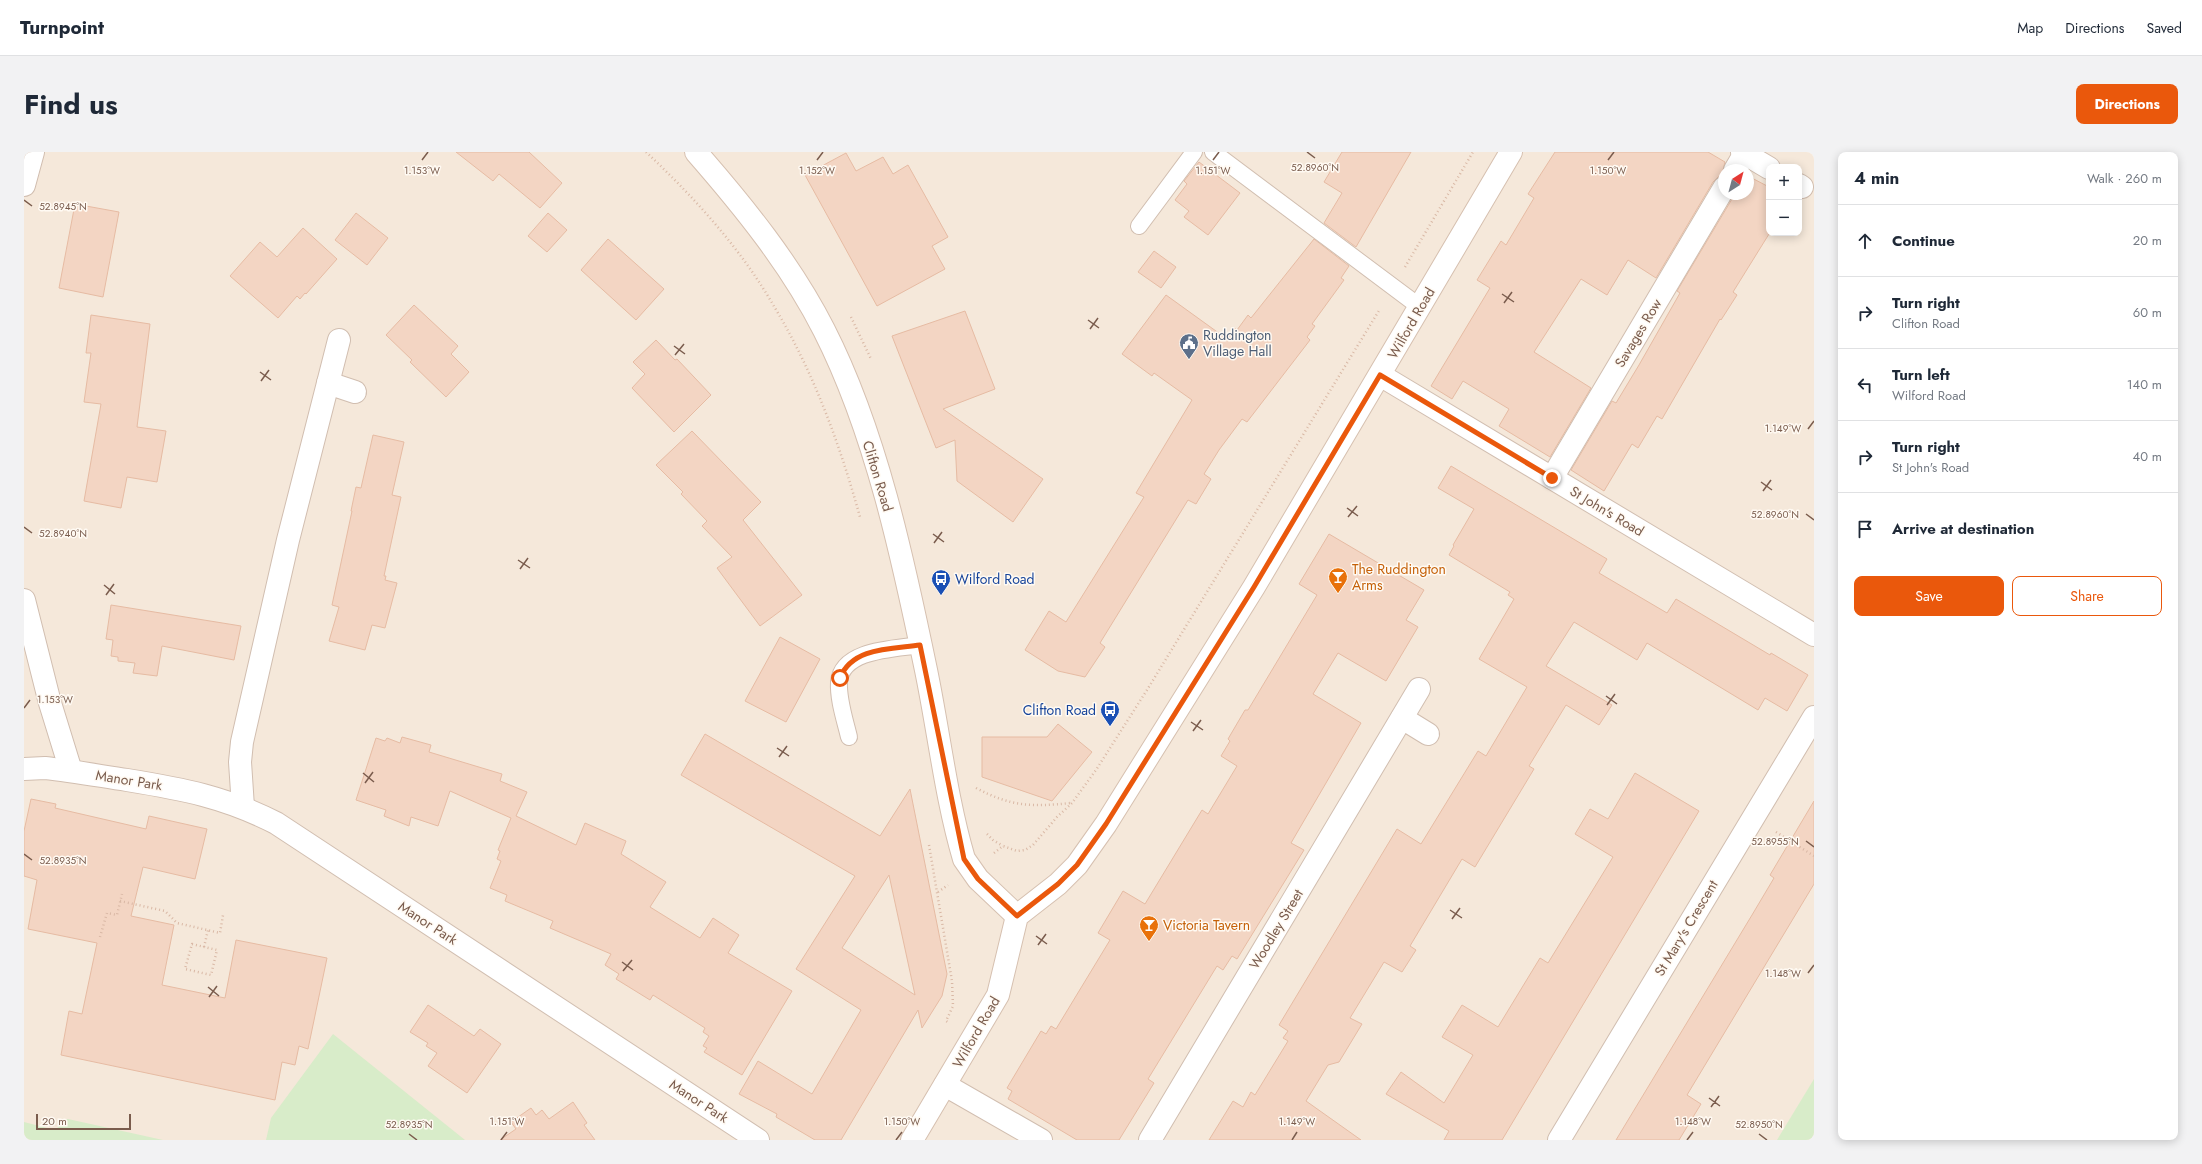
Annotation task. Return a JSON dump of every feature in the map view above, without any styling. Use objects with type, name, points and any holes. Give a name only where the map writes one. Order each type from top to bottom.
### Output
[{"type":"street","points":[[24,185],[32,152]]},
{"type":"street","name":"Clifton Road","points":[[696,152],[769,241],[813,311],[838,359],[857,407],[886,498],[912,604],[959,842],[970,870],[1017,916]]},
{"type":"street","name":"Wilford Road","points":[[912,1140],[998,995],[1017,916],[1058,884],[1077,865],[1106,824],[1254,587],[1511,152]]},
{"type":"street","points":[[1741,158],[1766,167]]},
{"type":"street","name":"Savages Row","points":[[1552,478],[1718,198]]},
{"type":"street","points":[[243,807],[240,762],[242,742],[288,540],[339,340]]},
{"type":"street","name":"St John's Road","points":[[1380,375],[1814,635]]},
{"type":"street","points":[[328,383],[354,392]]},
{"type":"street","points":[[24,600],[50,703],[71,771]]},
{"type":"street","name":"Woodley Street","points":[[1150,1140],[1420,688]]},
{"type":"street","name":"St Mary's Crescent","points":[[1559,1140],[1814,717]]},
{"type":"street","points":[[1402,718],[1428,734]]},
{"type":"street","name":"Manor Park","points":[[24,769],[45,768],[71,771],[179,788],[243,807],[276,823],[758,1140]]},
{"type":"street","points":[[945,1085],[1041,1140]]},
{"type":"lane","points":[[1139,226],[1194,152]]},
{"type":"lane","points":[[1213,152],[1420,307]]},
{"type":"lane","points":[[849,737],[839,684],[845,667],[853,659],[863,654],[920,645]]},
{"type":"path","points":[[646,152],[714,223],[775,306],[812,378],[828,420],[862,522]]},
{"type":"path","points":[[938,892],[1003,846],[1017,851],[1025,850],[1033,845],[1057,817],[1072,803],[1088,781],[1147,690],[1394,287],[1473,152]]},
{"type":"path","points":[[1753,818],[1814,856]]},
{"type":"path","points":[[928,841],[938,892],[952,981],[953,1006],[946,1021],[973,1038]]},
{"type":"path","points":[[100,937],[107,913],[117,915],[122,894]]},
{"type":"path","points":[[120,901],[165,911],[178,923],[220,933],[224,915]]},
{"type":"path","points":[[204,947],[208,930]]},
{"type":"path","points":[[192,944],[204,947],[217,950],[211,975],[185,969],[192,944]]},
{"type":"shaded area","points":[[24,152],[1814,152],[1814,1140],[24,1140]]},
{"type":"green space","points":[[333,1034],[465,1140],[266,1140],[271,1118]]},
{"type":"green space","points":[[1814,1079],[1814,1140],[1777,1140]]},
{"type":"green space","points":[[67,1119],[163,1140],[24,1140],[24,1122],[55,1130]]},
{"type":"building","points":[[456,152],[529,152],[562,183],[540,208],[499,174],[493,181]]},
{"type":"building","points":[[1342,152],[1411,152],[1356,247],[1324,223],[1342,193],[1324,182]]},
{"type":"building","points":[[1555,152],[1708,152],[1725,162],[1724,164],[1718,164],[1718,177],[1713,182],[1656,278],[1628,260],[1607,295],[1581,279],[1534,352],[1591,388],[1550,457],[1499,426],[1509,409],[1463,381],[1452,399],[1431,386],[1490,288],[1477,280],[1501,241],[1506,245],[1534,198],[1528,194]]},
{"type":"building","points":[[846,153],[856,171],[883,157],[893,174],[908,165],[948,237],[932,246],[945,269],[877,306],[805,175]]},
{"type":"building","points":[[1199,162],[1240,193],[1208,235],[1184,217],[1189,211],[1175,200],[1187,184],[1184,181]]},
{"type":"building","points":[[1754,179],[1766,185],[1766,236],[1768,236],[1733,292],[1737,295],[1721,320],[1720,319],[1662,419],[1657,416],[1638,448],[1632,444],[1604,491],[1571,470],[1612,401],[1616,403],[1639,365],[1680,293],[1677,291],[1731,200],[1754,200]]},
{"type":"building","points":[[75,204],[119,212],[103,297],[59,288]]},
{"type":"building","points":[[356,213],[388,238],[367,265],[335,240]]},
{"type":"building","points":[[548,213],[567,230],[547,252],[528,236]]},
{"type":"building","points":[[303,228],[337,259],[306,294],[305,293],[300,299],[297,296],[278,318],[230,276],[260,242],[277,257]]},
{"type":"building","points":[[608,239],[664,289],[636,320],[581,270]]},
{"type":"building","points":[[1314,239],[1349,266],[1341,278],[1344,280],[1312,324],[1315,326],[1307,337],[1310,340],[1247,422],[1242,419],[1219,450],[1204,474],[1211,479],[1196,504],[1188,500],[1100,643],[1105,647],[1085,677],[1058,671],[1025,650],[1049,611],[1066,622],[1144,497],[1136,493],[1192,400],[1154,373],[1152,376],[1122,354],[1166,295],[1227,339],[1235,328],[1237,330],[1248,315],[1251,318]]},
{"type":"building","points":[[1154,251],[1176,267],[1161,288],[1138,272]]},
{"type":"building","points":[[414,305],[458,346],[451,354],[469,372],[446,397],[410,362],[412,360],[386,335]]},
{"type":"building","points":[[965,311],[995,389],[943,409],[1043,479],[1013,522],[957,481],[955,440],[936,448],[892,336]]},
{"type":"building","points":[[91,315],[150,324],[137,427],[166,431],[157,482],[127,477],[121,508],[84,501],[101,404],[84,402],[91,353],[86,353]]},
{"type":"building","points":[[656,340],[675,360],[677,359],[711,395],[674,432],[632,388],[645,374],[633,362]]},
{"type":"building","points":[[692,431],[761,502],[743,520],[802,595],[760,626],[717,568],[732,557],[702,526],[707,521],[681,494],[683,492],[656,465]]},
{"type":"building","points":[[373,435],[404,442],[392,495],[401,497],[384,576],[386,576],[385,580],[397,583],[385,628],[372,625],[365,650],[329,641],[339,607],[332,605],[356,487],[361,488]]},
{"type":"building","points":[[1451,466],[1607,559],[1599,573],[1667,613],[1676,599],[1770,655],[1771,653],[1808,675],[1787,711],[1765,698],[1758,710],[1647,643],[1637,660],[1574,622],[1546,666],[1612,705],[1599,725],[1566,705],[1529,766],[1534,769],[1475,867],[1462,859],[1410,946],[1416,950],[1402,972],[1384,962],[1350,1018],[1362,1024],[1339,1062],[1328,1065],[1306,1101],[1361,1140],[1209,1140],[1233,1101],[1243,1107],[1251,1092],[1255,1095],[1288,1041],[1283,1038],[1288,1031],[1279,1025],[1397,829],[1421,844],[1478,751],[1486,756],[1527,687],[1479,659],[1514,599],[1508,595],[1510,592],[1449,555],[1454,546],[1453,545],[1474,509],[1438,488]]},
{"type":"building","points":[[1329,534],[1424,590],[1406,620],[1418,627],[1386,681],[1338,653],[1313,694],[1361,723],[1291,843],[1304,850],[1237,959],[1232,956],[1223,970],[1217,966],[1148,1079],[1154,1083],[1119,1140],[1077,1140],[1008,1099],[1012,1091],[1007,1088],[1041,1031],[1046,1034],[1051,1026],[1056,1029],[1110,940],[1098,933],[1123,891],[1145,904],[1202,810],[1208,814],[1237,766],[1221,756],[1230,741],[1228,739],[1245,710],[1248,710],[1317,595],[1299,584]]},
{"type":"building","points":[[111,605],[241,626],[234,660],[162,646],[157,676],[133,673],[135,663],[118,661],[118,657],[111,656],[113,640],[106,639]]},
{"type":"building","points":[[780,637],[820,659],[786,722],[745,701]]},
{"type":"building","points":[[1058,724],[1092,752],[1052,801],[982,777],[982,737],[1047,737]]},
{"type":"building","points":[[705,734],[880,836],[910,789],[947,974],[942,996],[922,1028],[918,1010],[841,1140],[815,1140],[776,1117],[777,1114],[739,1094],[758,1061],[812,1094],[861,1010],[796,969],[855,876],[681,775]],"holes":[[[889,875],[915,995],[842,948]]]},
{"type":"building","points":[[402,737],[431,745],[429,752],[502,774],[500,781],[527,792],[516,816],[576,845],[585,823],[626,841],[621,854],[666,882],[650,907],[700,938],[713,918],[739,935],[728,953],[792,991],[742,1075],[704,1052],[707,1048],[703,1046],[709,1036],[703,1032],[705,1028],[653,995],[650,1000],[616,979],[619,974],[605,965],[611,954],[550,928],[553,921],[505,901],[507,895],[490,888],[501,861],[497,859],[500,851],[498,850],[511,818],[450,791],[438,826],[411,817],[409,826],[384,816],[386,810],[356,800],[376,738],[385,741],[387,738],[400,743]]},
{"type":"building","points":[[1635,773],[1699,811],[1502,1140],[1444,1140],[1449,1131],[1386,1094],[1401,1072],[1444,1103],[1473,1055],[1442,1037],[1462,1005],[1498,1027],[1540,958],[1548,963],[1613,857],[1575,834],[1590,809],[1608,819]]},
{"type":"building","points":[[31,799],[56,804],[55,808],[146,829],[149,816],[207,829],[195,879],[143,867],[131,916],[174,925],[162,985],[225,998],[236,940],[327,958],[308,1049],[299,1046],[295,1065],[282,1062],[275,1100],[61,1055],[69,1011],[82,1014],[97,943],[28,929],[37,880],[24,876],[24,831]]},
{"type":"building","points":[[1814,801],[1814,884],[1687,1095],[1701,1104],[1679,1140],[1616,1140],[1774,878],[1770,875]]},
{"type":"building","points":[[428,1005],[474,1036],[480,1029],[501,1044],[467,1093],[428,1066],[437,1053],[426,1046],[428,1043],[410,1032]]},
{"type":"building","points":[[573,1102],[587,1123],[584,1125],[595,1140],[500,1140],[516,1129],[511,1122],[531,1108],[536,1115],[542,1110],[549,1119]]},
{"type":"place","name":"Ruddington Village Hall","points":[[1189,360]]},
{"type":"place","name":"The Ruddington Arms","points":[[1338,594]]},
{"type":"place","name":"Wilford Road","points":[[941,596]]},
{"type":"place","name":"Clifton Road","points":[[1110,727]]},
{"type":"place","name":"Victoria Tavern","points":[[1149,942]]},
{"type":"route","points":[[840,678],[849,662],[858,656],[920,645],[959,842],[964,859],[970,870],[978,879],[1017,916],[1058,884],[1077,865],[1106,824],[1190,692],[1380,375],[1552,478]]}]
